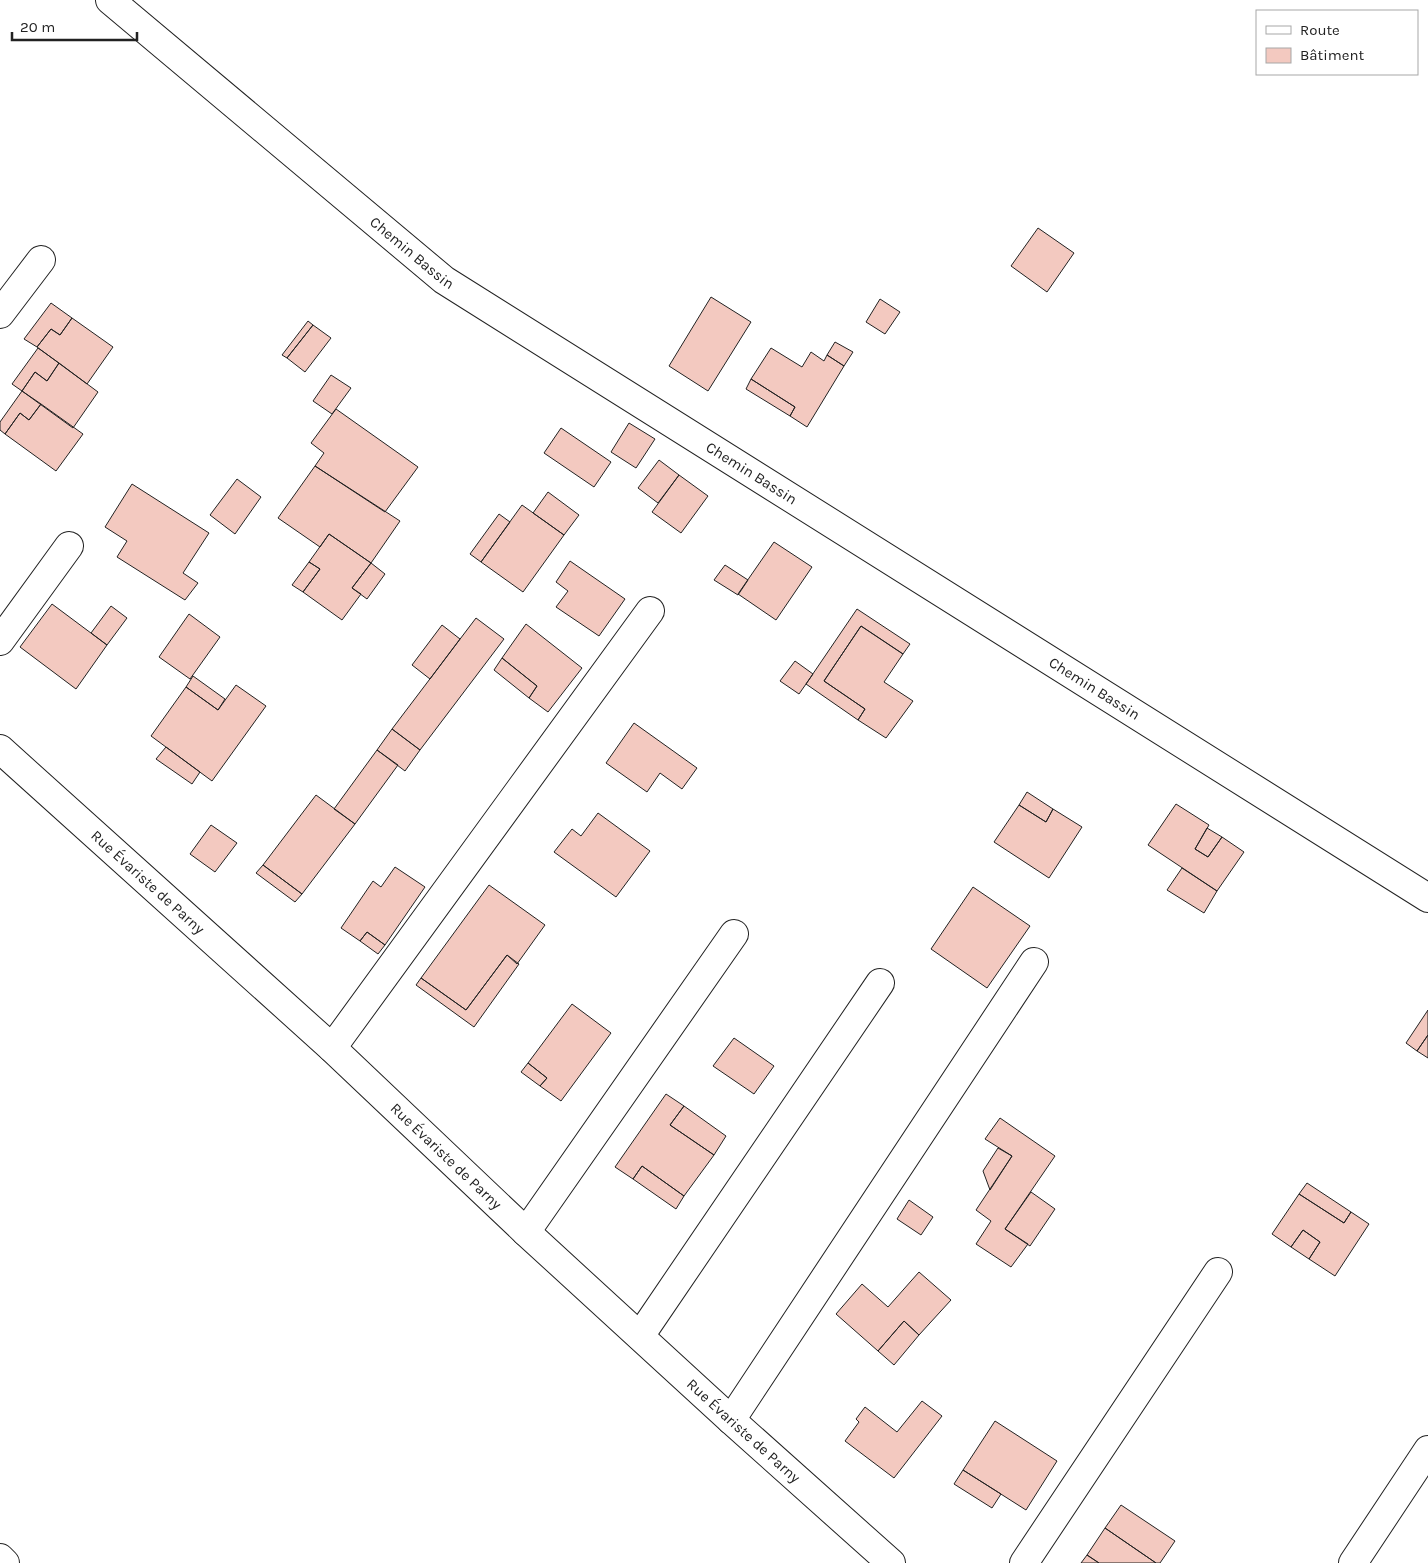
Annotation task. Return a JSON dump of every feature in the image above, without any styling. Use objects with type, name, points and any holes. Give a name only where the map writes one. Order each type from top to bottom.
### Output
[{"type":"street","name":"Chemin Bassin","points":[[110,0],[444,280],[1428,898]]},
{"type":"street","points":[[0,314],[41,260]]},
{"type":"street","points":[[0,642],[69,546]]},
{"type":"street","points":[[332,1048],[650,611]]},
{"type":"street","name":"Rue Évariste de Parny","points":[[0,749],[332,1048],[526,1232],[731,1420],[891,1563]]},
{"type":"street","points":[[526,1232],[734,934]]},
{"type":"street","points":[[731,1420],[1034,962]]},
{"type":"street","points":[[640,1336],[880,983]]},
{"type":"street","points":[[1024,1563],[1218,1272]]},
{"type":"street","points":[[1353,1563],[1428,1450]]},
{"type":"street","points":[[0,1558],[5,1563]]},
{"type":"building","points":[[1038,228],[1074,253],[1047,292],[1011,266]]},
{"type":"building","points":[[711,297],[751,322],[708,391],[669,366]]},
{"type":"building","points":[[880,299],[900,312],[885,334],[866,322]]},
{"type":"building","points":[[51,303],[72,318],[60,335],[51,329],[37,347],[24,339]]},
{"type":"building","points":[[72,318],[113,347],[87,384],[37,347],[51,329],[60,335]]},
{"type":"building","points":[[308,321],[313,325],[287,358],[282,355]]},
{"type":"building","points":[[313,325],[331,338],[305,372],[287,358]]},
{"type":"building","points":[[835,342],[853,352],[844,366],[827,355]]},
{"type":"building","points":[[38,348],[59,363],[47,381],[35,372],[22,391],[12,384]]},
{"type":"building","points":[[771,348],[802,367],[811,352],[824,361],[827,355],[844,366],[807,427],[790,416],[795,407],[751,379]]},
{"type":"building","points":[[59,363],[98,392],[73,428],[22,391],[35,372],[47,381]]},
{"type":"building","points":[[331,375],[351,388],[332,414],[313,401]]},
{"type":"building","points":[[751,379],[795,407],[790,416],[746,389]]},
{"type":"building","points":[[22,391],[41,404],[29,420],[20,413],[5,434],[0,430],[0,422]]},
{"type":"building","points":[[41,404],[83,434],[56,471],[5,434],[20,413],[29,420]]},
{"type":"building","points":[[336,409],[418,467],[385,512],[315,466],[324,453],[311,443]]},
{"type":"building","points":[[629,423],[655,439],[636,468],[611,452]]},
{"type":"building","points":[[561,428],[611,462],[594,487],[544,453]]},
{"type":"building","points":[[659,460],[679,475],[658,503],[638,488]]},
{"type":"building","points":[[315,466],[400,521],[371,563],[329,534],[320,547],[278,518]]},
{"type":"building","points":[[679,475],[708,496],[681,533],[652,512]]},
{"type":"building","points":[[237,479],[261,497],[235,534],[210,515]]},
{"type":"building","points":[[132,484],[209,533],[183,573],[198,583],[185,600],[117,557],[127,541],[105,527]]},
{"type":"building","points":[[548,492],[579,515],[564,535],[533,513]]},
{"type":"building","points":[[522,505],[564,535],[523,592],[481,562]]},
{"type":"building","points":[[499,514],[510,522],[481,562],[470,554]]},
{"type":"building","points":[[329,534],[371,563],[352,588],[361,594],[342,620],[303,592],[320,569],[309,562]]},
{"type":"building","points":[[774,542],[812,567],[776,620],[738,594]]},
{"type":"building","points":[[570,561],[625,599],[599,636],[556,607],[568,591],[556,582]]},
{"type":"building","points":[[309,562],[320,569],[303,592],[292,585]]},
{"type":"building","points":[[371,563],[385,574],[367,599],[352,588]]},
{"type":"building","points":[[725,565],[748,580],[738,595],[714,580]]},
{"type":"building","points":[[52,604],[107,645],[76,689],[20,647]]},
{"type":"building","points":[[111,606],[127,618],[107,645],[91,633]]},
{"type":"building","points":[[857,609],[910,644],[903,654],[861,626],[824,681],[865,709],[858,720],[806,684]]},
{"type":"building","points":[[189,614],[220,637],[190,679],[159,657]]},
{"type":"building","points":[[476,618],[504,639],[420,750],[392,729]]},
{"type":"building","points":[[526,624],[582,668],[548,712],[529,698],[537,686],[502,658]]},
{"type":"building","points":[[442,625],[460,639],[430,679],[412,665]]},
{"type":"building","points":[[861,626],[903,654],[884,682],[913,701],[886,738],[858,720],[865,709],[824,681]]},
{"type":"building","points":[[502,658],[537,686],[529,698],[494,670]]},
{"type":"building","points":[[795,661],[813,674],[799,694],[780,681]]},
{"type":"building","points":[[193,676],[225,699],[218,710],[186,687]]},
{"type":"building","points":[[236,685],[266,706],[212,781],[151,736],[186,687],[218,710]]},
{"type":"building","points":[[634,723],[697,768],[682,789],[660,773],[647,792],[606,763]]},
{"type":"building","points":[[392,729],[420,750],[405,771],[377,750]]},
{"type":"building","points":[[166,747],[200,772],[192,784],[156,759]]},
{"type":"building","points":[[377,750],[398,765],[355,824],[334,809]]},
{"type":"building","points":[[1027,792],[1053,809],[1046,822],[1019,805]]},
{"type":"building","points":[[316,795],[355,824],[302,894],[263,865]]},
{"type":"building","points":[[1176,804],[1209,825],[1195,849],[1208,857],[1222,837],[1244,852],[1217,891],[1148,845]]},
{"type":"building","points":[[1019,805],[1046,822],[1053,809],[1082,827],[1049,878],[994,842]]},
{"type":"building","points":[[598,813],[650,851],[616,897],[554,852],[572,829],[581,836]]},
{"type":"building","points":[[211,825],[237,843],[215,872],[190,854]]},
{"type":"building","points":[[1207,828],[1222,837],[1208,857],[1195,849]]},
{"type":"building","points":[[263,865],[302,894],[295,902],[256,873]]},
{"type":"building","points":[[395,867],[425,887],[385,945],[367,932],[360,941],[341,928],[373,881],[381,887]]},
{"type":"building","points":[[1182,868],[1217,891],[1204,913],[1167,890]]},
{"type":"building","points":[[489,885],[545,925],[517,964],[507,955],[466,1010],[421,978]]},
{"type":"building","points":[[973,887],[1030,926],[987,988],[931,949]]},
{"type":"building","points":[[367,932],[385,945],[378,954],[360,941]]},
{"type":"building","points":[[507,955],[519,964],[474,1027],[416,985],[421,978],[466,1010]]},
{"type":"building","points":[[572,1004],[611,1033],[561,1101],[540,1086],[547,1078],[528,1063]]},
{"type":"building","points":[[1428,1010],[1428,1035],[1417,1051],[1406,1043]]},
{"type":"building","points":[[1428,1035],[1428,1058],[1417,1051]]},
{"type":"building","points":[[734,1038],[774,1066],[754,1094],[713,1066]]},
{"type":"building","points":[[528,1063],[547,1078],[540,1086],[521,1072]]},
{"type":"building","points":[[666,1094],[684,1106],[670,1125],[714,1155],[684,1196],[642,1166],[633,1179],[615,1167]]},
{"type":"building","points":[[684,1106],[726,1136],[714,1155],[670,1125]]},
{"type":"building","points":[[1000,1118],[1055,1156],[1005,1229],[1028,1244],[1011,1267],[976,1244],[991,1221],[976,1210],[1012,1156],[985,1139]]},
{"type":"building","points":[[998,1148],[1012,1156],[990,1190],[983,1171]]},
{"type":"building","points":[[642,1166],[684,1196],[676,1209],[633,1179]]},
{"type":"building","points":[[1307,1183],[1351,1212],[1344,1223],[1299,1194]]},
{"type":"building","points":[[1031,1192],[1055,1209],[1030,1246],[1005,1229]]},
{"type":"building","points":[[1299,1194],[1344,1223],[1351,1212],[1369,1224],[1335,1276],[1309,1259],[1320,1242],[1303,1230],[1291,1247],[1272,1234]]},
{"type":"building","points":[[909,1200],[933,1217],[921,1235],[897,1219]]},
{"type":"building","points":[[1303,1230],[1320,1242],[1309,1259],[1291,1247]]},
{"type":"building","points":[[919,1272],[951,1300],[919,1335],[904,1321],[878,1351],[836,1314],[862,1284],[888,1307]]},
{"type":"building","points":[[904,1321],[919,1335],[894,1365],[878,1351]]},
{"type":"building","points":[[922,1401],[942,1416],[894,1478],[845,1441],[859,1422],[856,1419],[865,1407],[897,1432]]},
{"type":"building","points":[[995,1421],[1057,1461],[1026,1510],[963,1470]]},
{"type":"building","points":[[963,1470],[1001,1494],[992,1508],[954,1484]]},
{"type":"building","points":[[1121,1505],[1175,1541],[1160,1563],[1156,1563],[1105,1528]]},
{"type":"building","points":[[1105,1528],[1156,1563],[1099,1563],[1087,1555]]},
{"type":"building","points":[[1087,1555],[1099,1563],[1081,1563]]}]
